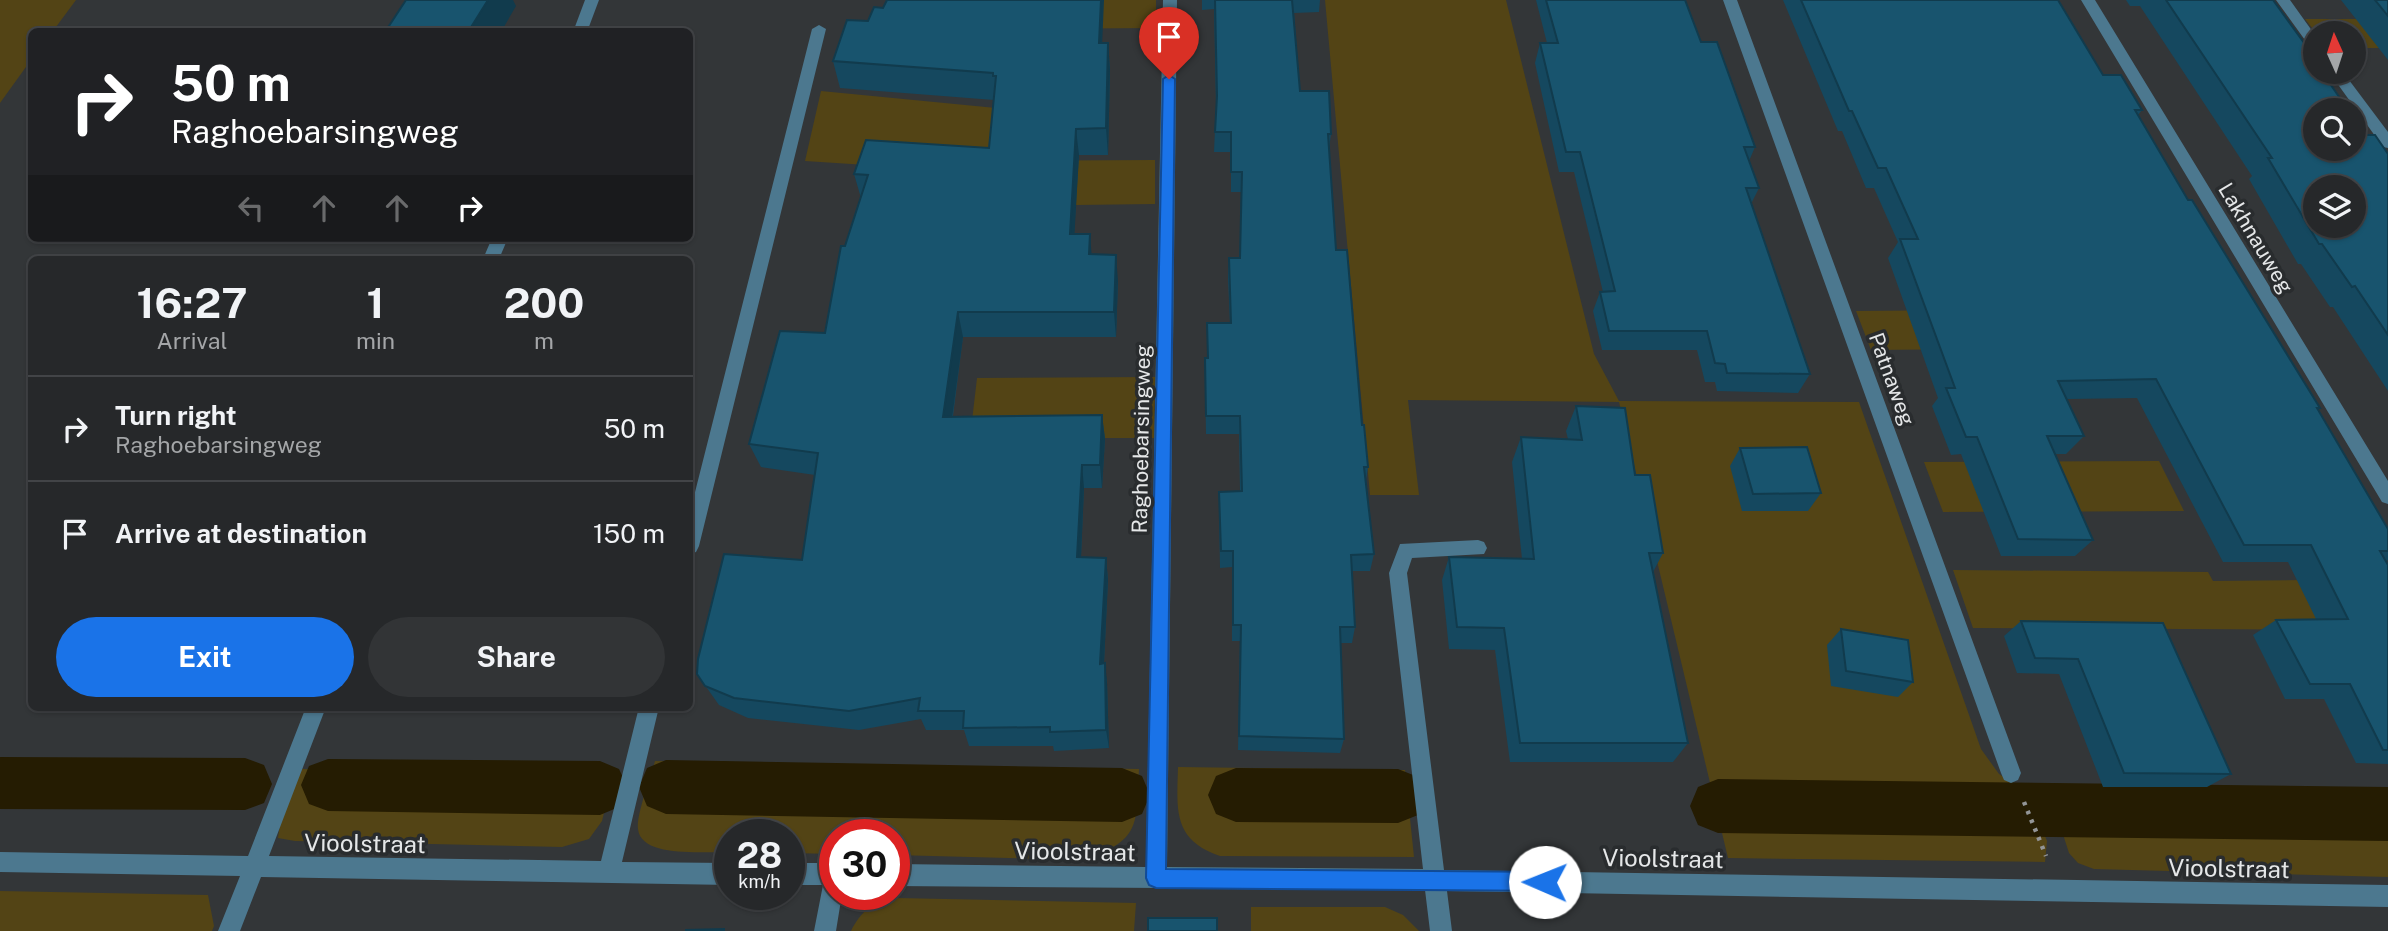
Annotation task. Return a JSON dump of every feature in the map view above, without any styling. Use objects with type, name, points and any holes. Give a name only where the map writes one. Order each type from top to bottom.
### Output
[{"type":"street","points":[[582,28],[592,0]]},
{"type":"street","name":"Raghoebarsingweg","points":[[1156,878],[1170,0]]},
{"type":"street","name":"Patnaweg","points":[[1730,0],[2011,773]]},
{"type":"street","name":"Lakhnauweg","points":[[2088,0],[2388,497]]},
{"type":"street","points":[[2283,0],[2303,28]]},
{"type":"street","points":[[693,534],[819,29]]},
{"type":"street","points":[[2345,84],[2388,143]]},
{"type":"street","points":[[1441,931],[1437,880],[1398,573],[1406,550],[1478,548]]},
{"type":"street","points":[[229,931],[314,711]]},
{"type":"street","points":[[608,874],[648,711]]},
{"type":"street","name":"Vioolstraat","points":[[0,862],[714,874]]},
{"type":"street","name":"Vioolstraat","points":[[910,875],[1437,880],[2388,896]]},
{"type":"street","points":[[825,931],[829,910]]},
{"type":"path","points":[[2024,804],[2041,844]]},
{"type":"shaded area","points":[[0,0],[76,0],[55,28],[28,28],[28,64],[0,103]]},
{"type":"shaded area","points":[[1011,0],[1156,0],[1156,28],[1008,29]]},
{"type":"shaded area","points":[[1325,0],[1506,0],[1594,354],[1619,401],[1859,402],[1981,749],[1999,774],[2027,792],[2047,841],[2045,862],[1728,858],[1619,402],[1408,400],[1419,495],[1370,495]]},
{"type":"shaded area","points":[[2305,19],[2388,19],[2388,48],[2366,48],[2366,21]]},
{"type":"shaded area","points":[[821,91],[996,108],[991,161],[1155,160],[1155,204],[986,206],[990,173],[805,161]]},
{"type":"shaded area","points":[[2087,309],[2106,348],[1871,350],[1856,311]]},
{"type":"shaded area","points":[[1155,377],[1154,438],[970,438],[977,378]]},
{"type":"shaded area","points":[[2159,461],[2184,511],[1943,512],[1924,462]]},
{"type":"shaded area","points":[[1953,570],[2208,572],[2213,581],[2388,579],[2388,630],[1973,628]]},
{"type":"shaded area","points":[[655,761],[1139,769],[1136,817],[1132,828],[1116,845],[1083,860],[910,855],[910,819],[819,819],[819,854],[805,853],[805,819],[714,819],[714,852],[676,851],[650,845],[642,839],[638,829],[641,806]]},
{"type":"shaded area","points":[[1178,767],[1405,770],[1414,857],[1220,856],[1204,849],[1185,832],[1178,809]]},
{"type":"shaded area","points":[[302,769],[613,775],[602,821],[589,839],[562,847],[295,841],[278,838],[281,817]]},
{"type":"shaded area","points":[[2050,794],[2388,797],[2388,877],[2094,869],[2078,863],[2069,853]]},
{"type":"shaded area","points":[[0,891],[208,895],[214,926],[212,931],[0,931]]},
{"type":"shaded area","points":[[910,898],[1136,903],[1134,931],[851,931],[867,910],[910,910]]},
{"type":"shaded area","points":[[1251,907],[1385,907],[1403,915],[1419,931],[1251,931]]},
{"type":"building","points":[[406,0],[488,0],[470,28],[388,28]]},
{"type":"building","points":[[887,0],[1101,0],[1099,43],[1108,43],[1106,128],[1076,129],[1070,234],[1090,234],[1089,254],[1116,255],[1114,312],[958,312],[943,417],[1102,415],[1100,465],[1082,465],[1077,557],[1106,558],[1100,664],[1105,663],[1106,730],[1050,732],[1050,727],[963,728],[964,711],[918,711],[920,698],[849,711],[734,698],[705,686],[697,674],[698,659],[724,554],[802,560],[818,453],[749,444],[780,331],[825,333],[841,246],[845,246],[868,175],[854,174],[866,140],[989,148],[996,76],[993,76],[993,73],[833,61],[847,20],[868,21],[874,7],[883,8]]},
{"type":"building","points":[[1215,0],[1292,0],[1300,91],[1329,91],[1331,134],[1328,134],[1336,250],[1347,250],[1368,467],[1364,467],[1374,554],[1351,555],[1355,627],[1340,627],[1344,739],[1239,736],[1241,625],[1233,625],[1233,551],[1221,551],[1219,492],[1242,491],[1240,416],[1206,416],[1207,323],[1231,323],[1229,258],[1240,258],[1242,172],[1231,172],[1231,132],[1215,132]]},
{"type":"building","points":[[1546,0],[1685,0],[1701,42],[1717,42],[1755,147],[1744,147],[1759,188],[1746,188],[1810,374],[1727,373],[1725,364],[1715,363],[1707,331],[1609,331],[1600,292],[1615,291],[1580,152],[1566,152],[1540,43],[1558,43]]},
{"type":"building","points":[[1801,0],[2058,0],[2103,75],[2121,75],[2142,110],[2135,110],[2188,200],[2192,200],[2320,408],[2317,408],[2388,529],[2388,551],[2380,551],[2388,565],[2388,750],[2383,750],[2350,684],[2310,684],[2276,620],[2348,619],[2311,545],[2244,545],[2156,379],[2058,381],[2084,436],[2047,436],[2093,540],[2018,539],[1977,437],[1966,437],[1946,388],[1955,388],[1900,239],[1918,239],[1886,168],[1878,168],[1852,111],[1849,111]]},
{"type":"building","points":[[2166,0],[2273,0],[2303,41],[2303,84],[2330,84],[2340,98],[2303,98],[2303,161],[2366,161],[2366,135],[2375,135],[2388,154],[2388,335],[2355,286],[2352,287],[2315,238],[2366,238],[2366,175],[2303,175],[2303,217],[2268,158],[2272,158]]},
{"type":"building","points":[[2375,0],[2388,0],[2388,16]]},
{"type":"building","points":[[1576,406],[1625,408],[1635,475],[1650,475],[1663,553],[1649,553],[1688,743],[1520,743],[1504,628],[1457,627],[1449,557],[1534,559],[1521,437],[1582,440]]},
{"type":"building","points":[[1807,447],[1821,493],[1753,494],[1740,448]]},
{"type":"building","points":[[2021,621],[2163,623],[2231,774],[2124,773],[2078,659],[2035,658]]},
{"type":"building","points":[[1841,629],[1908,640],[1913,682],[1846,671]]},
{"type":"building","points":[[1148,918],[1217,918],[1217,931],[1148,931]]},
{"type":"building","points":[[686,930],[724,931],[686,931]]},
{"type":"waterway","points":[[0,783],[245,784]]},
{"type":"waterway","points":[[328,785],[600,788]]},
{"type":"waterway","points":[[666,787],[1122,795]]},
{"type":"waterway","points":[[1236,795],[1398,796]]},
{"type":"waterway","points":[[1718,806],[2388,814]]},
{"type":"route","points":[[1169,79],[1156,878],[1545,882]]}]
